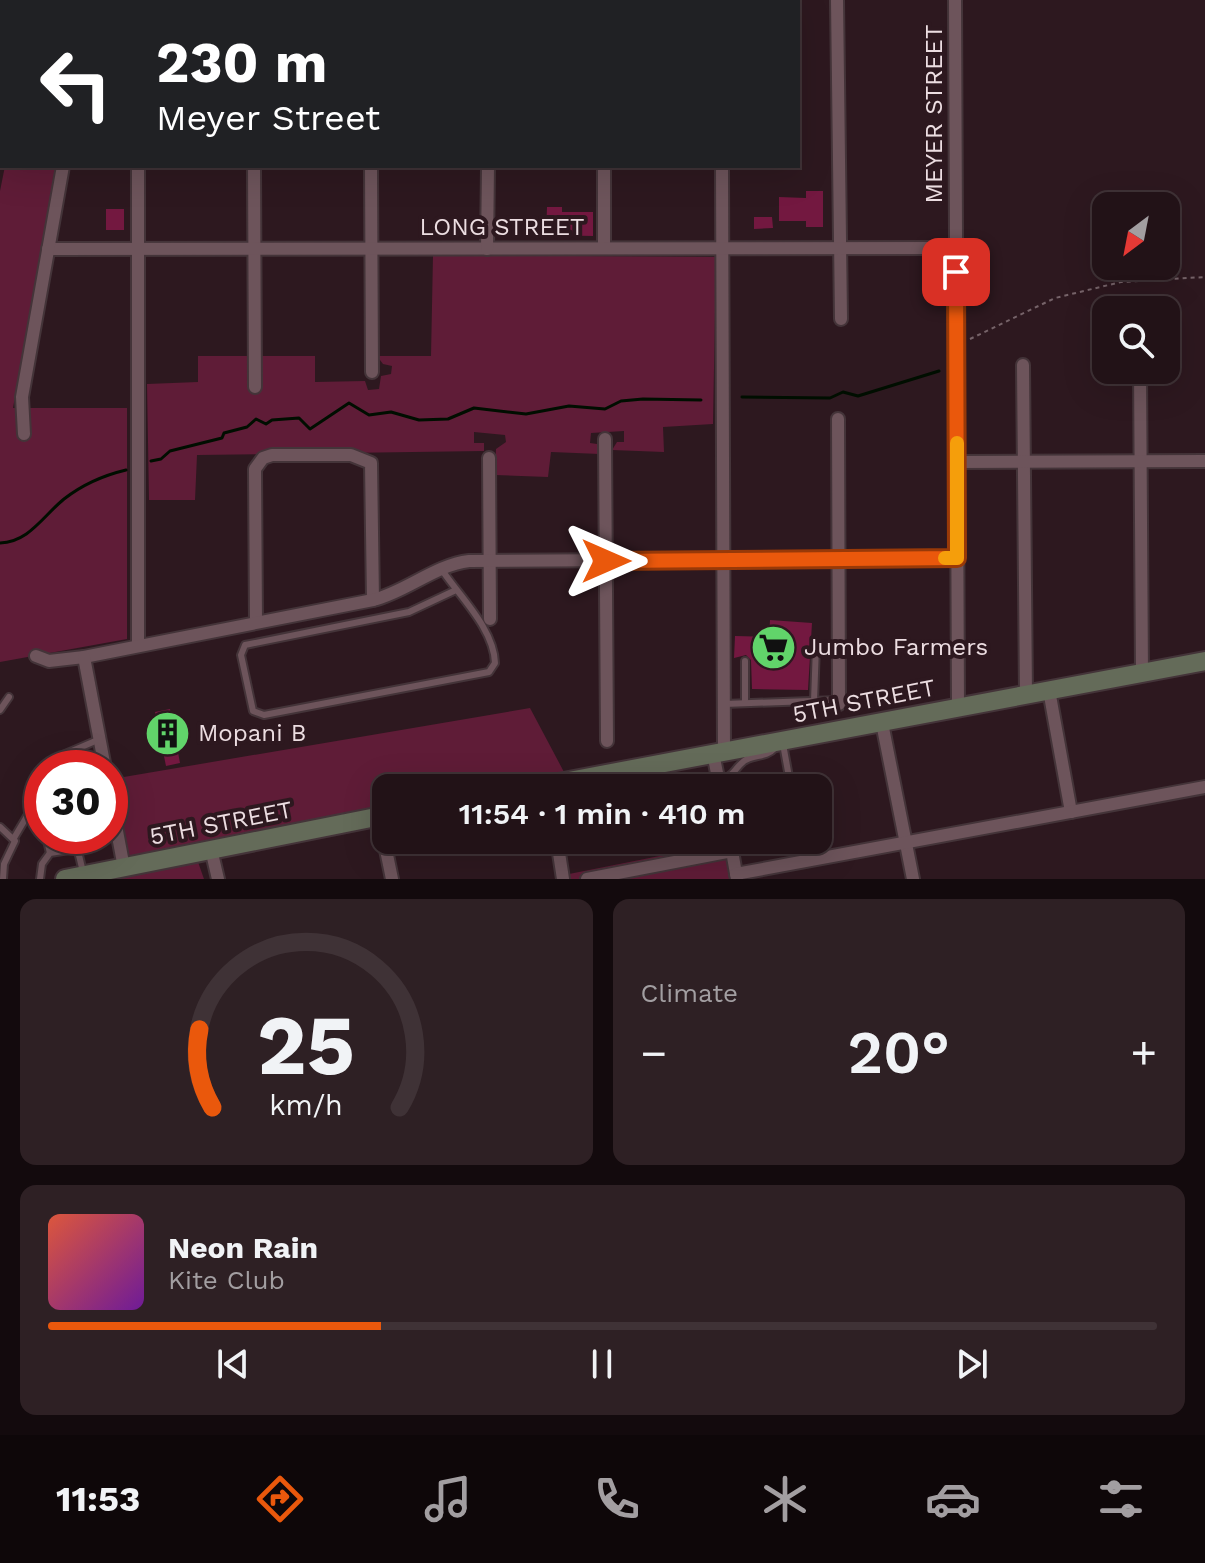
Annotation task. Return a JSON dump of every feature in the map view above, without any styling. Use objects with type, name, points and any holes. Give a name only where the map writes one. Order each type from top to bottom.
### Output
[{"type":"main road","name":"5TH STREET","points":[[608,774],[1205,661]]},
{"type":"main road","name":"5TH STREET","points":[[74,877],[372,818]]},
{"type":"street","points":[[837,0],[837,250],[841,319]]},
{"type":"street","name":"MEYER STREET","points":[[955,0],[958,707]]},
{"type":"street","points":[[24,434],[22,397],[63,168]]},
{"type":"street","points":[[138,168],[138,644]]},
{"type":"street","points":[[254,168],[255,387]]},
{"type":"street","points":[[371,168],[372,372]]},
{"type":"street","points":[[487,249],[488,168]]},
{"type":"street","points":[[604,168],[604,248]]},
{"type":"street","points":[[719,774],[724,704],[722,168]]},
{"type":"street","name":"LONG STREET","points":[[48,249],[956,248]]},
{"type":"street","points":[[1023,365],[1026,695]]},
{"type":"street","points":[[1140,384],[1142,674]]},
{"type":"street","points":[[838,419],[841,560],[839,702]]},
{"type":"street","points":[[605,439],[607,741]]},
{"type":"street","points":[[256,622],[255,469],[263,458],[272,455],[351,455],[371,463],[373,600]]},
{"type":"street","points":[[489,458],[490,619]]},
{"type":"street","points":[[957,462],[1205,461]]},
{"type":"street","points":[[36,656],[47,661],[84,657],[373,600],[394,594],[458,562],[957,558]]},
{"type":"street","points":[[84,657],[102,750]]},
{"type":"street","points":[[1049,690],[1071,812]]},
{"type":"street","points":[[882,723],[913,879]]},
{"type":"street","points":[[733,854],[737,876],[1205,787]]},
{"type":"street","points":[[211,849],[218,879]]},
{"type":"street","points":[[121,854],[124,868]]},
{"type":"street","points":[[388,854],[392,879]]},
{"type":"street","points":[[559,854],[563,879]]},
{"type":"street","points":[[587,879],[696,854]]},
{"type":"lane","points":[[442,570],[456,590],[491,642],[495,663],[489,672],[264,715],[256,714],[250,707],[241,655],[249,643],[409,612],[456,590]]},
{"type":"lane","points":[[814,701],[816,646]]},
{"type":"lane","points":[[745,661],[745,703]]},
{"type":"lane","points":[[0,710],[9,697]]},
{"type":"lane","points":[[724,704],[839,702]]},
{"type":"lane","points":[[74,750],[100,739]]},
{"type":"lane","points":[[735,774],[746,760],[769,754],[779,741]]},
{"type":"lane","points":[[779,741],[787,774]]},
{"type":"lane","points":[[3,879],[4,864],[24,821]]},
{"type":"lane","points":[[0,827],[14,838]]},
{"type":"lane","points":[[40,879],[42,864],[49,854]]},
{"type":"lane","points":[[74,877],[76,854]]},
{"type":"path","points":[[957,345],[1055,298],[1121,282],[1205,277]]},
{"type":"shaded area","points":[[5,168],[56,168],[13,408],[127,408],[127,639],[0,662],[0,191]]},
{"type":"shaded area","points":[[433,255],[716,257],[713,424],[663,427],[664,452],[612,450],[617,442],[624,442],[624,431],[591,433],[590,443],[597,444],[600,454],[551,452],[548,477],[495,475],[496,449],[506,442],[505,435],[474,432],[474,443],[484,443],[484,451],[197,455],[195,500],[149,500],[147,384],[198,382],[198,356],[315,356],[315,382],[365,381],[368,390],[379,389],[381,376],[391,374],[392,366],[383,364],[377,356],[431,356]]},
{"type":"shaded area","points":[[530,708],[564,772],[372,774],[372,810],[126,857],[128,776]]},
{"type":"shaded area","points":[[670,854],[737,854],[742,879],[565,879],[564,875]]},
{"type":"shaded area","points":[[198,862],[204,879],[103,879]]},
{"type":"building","points":[[806,191],[823,191],[823,227],[806,227],[806,221],[779,221],[779,197],[806,198]]},
{"type":"building","points":[[547,207],[562,207],[562,212],[593,212],[593,236],[546,235]]},
{"type":"building","points":[[106,209],[124,209],[124,230],[106,230]]},
{"type":"building","points":[[754,217],[772,217],[773,228],[754,229]]},
{"type":"building","name":"Jumbo Farmers","points":[[770,620],[812,623],[808,690],[752,689],[751,660],[746,655],[734,658],[735,636],[769,637]]},
{"type":"building","name":"Mopani B","points":[[170,709],[180,763],[166,766],[155,712]]},
{"type":"waterway","points":[[742,397],[830,398],[843,392],[858,396],[939,371]]},
{"type":"waterway","points":[[151,461],[161,459],[170,451],[222,438],[224,433],[247,427],[256,419],[266,424],[272,420],[299,418],[310,429],[349,403],[369,415],[391,412],[419,420],[448,419],[474,408],[526,414],[569,406],[605,409],[621,401],[643,399],[701,400]]},
{"type":"waterway","points":[[0,543],[10,542],[27,533],[78,489],[126,470]]},
{"type":"slow traffic","points":[[945,558],[957,558],[957,443]]},
{"type":"place","name":"Jumbo Farmers","points":[[773,647]]},
{"type":"place","name":"Mopani B","points":[[167,733]]},
{"type":"route","points":[[606,561],[957,558],[956,272]]}]
